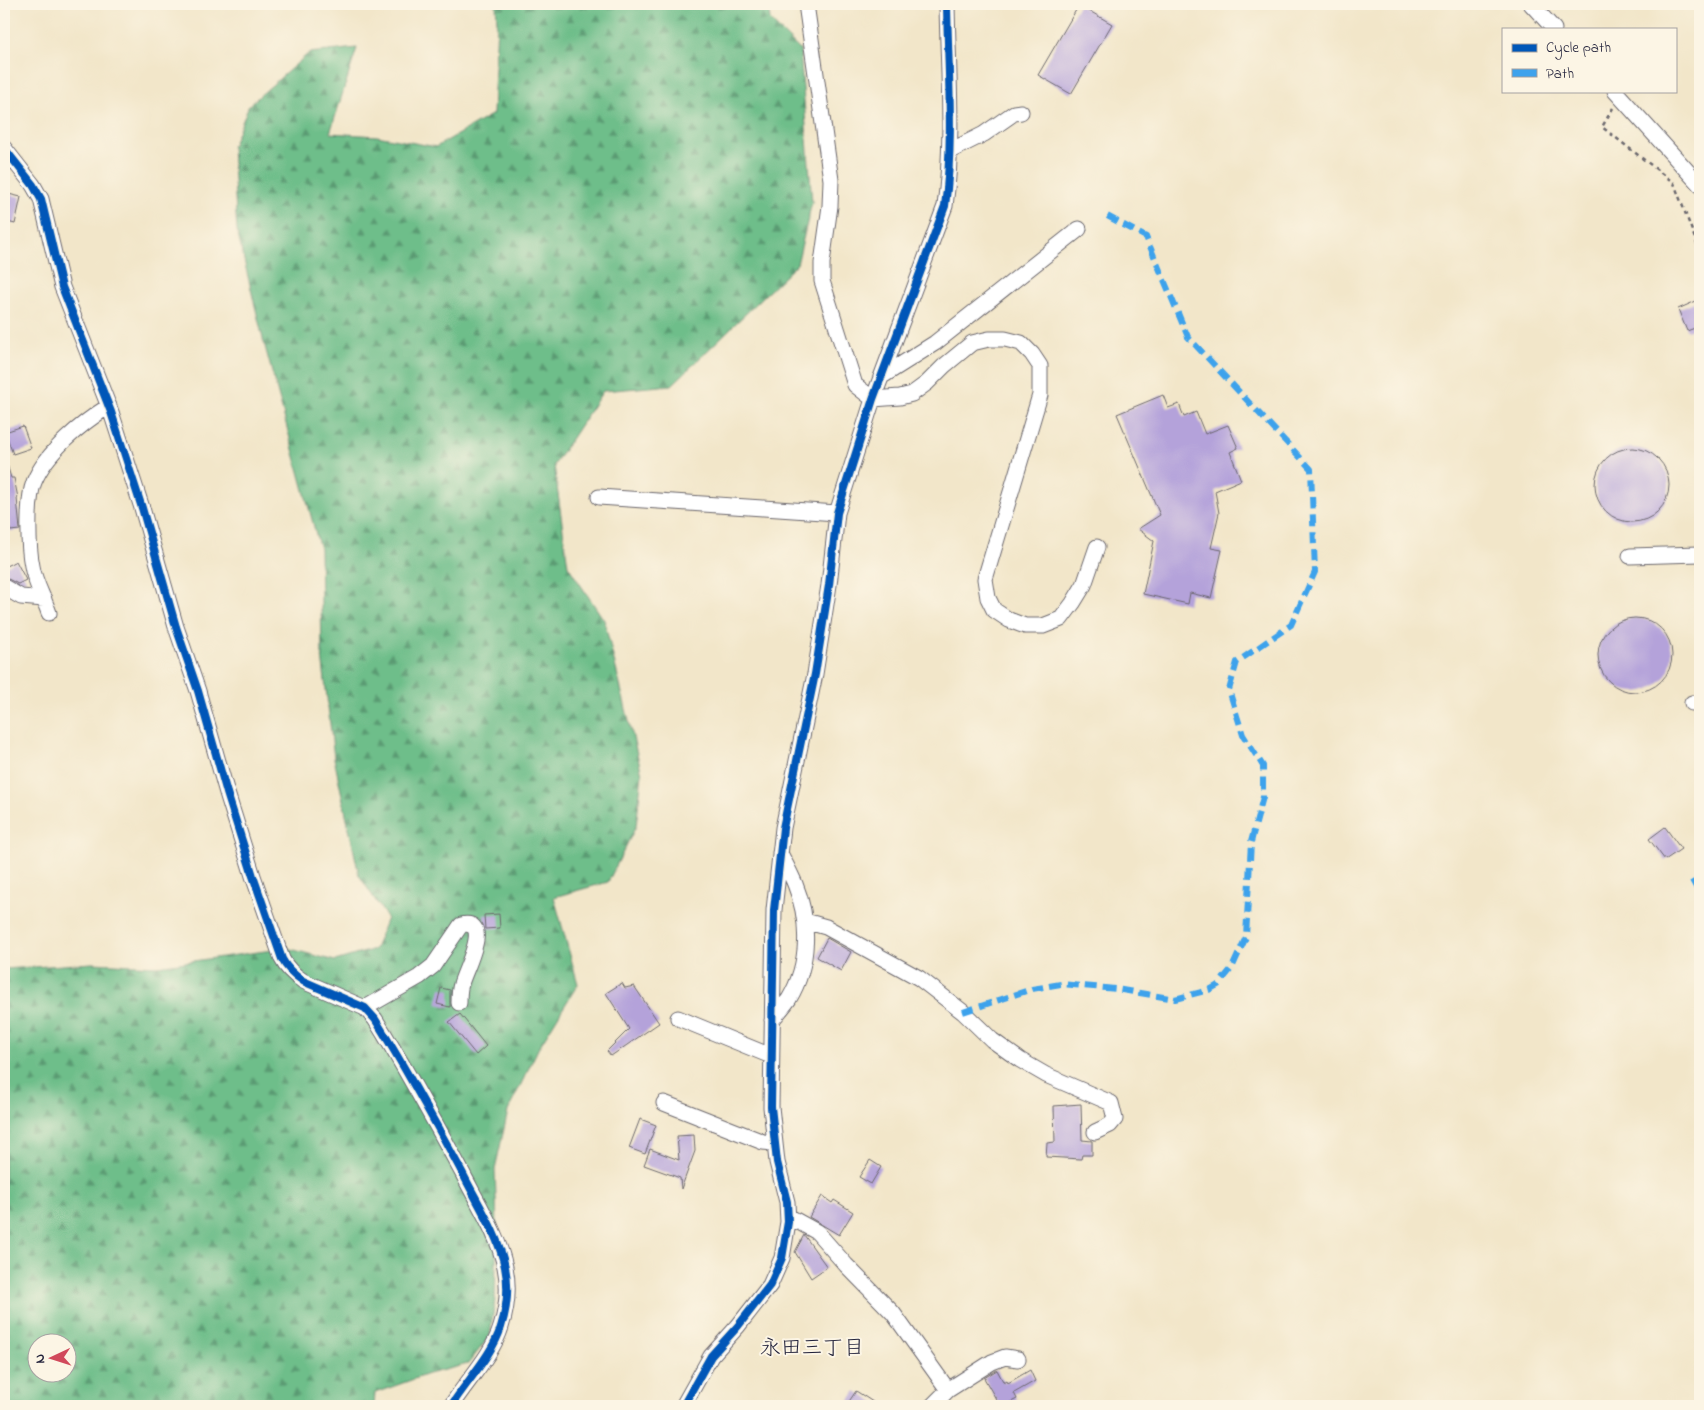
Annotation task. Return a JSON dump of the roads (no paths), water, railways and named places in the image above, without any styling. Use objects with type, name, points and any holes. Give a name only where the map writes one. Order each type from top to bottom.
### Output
[{"type":"street","points":[[806,4],[831,180],[830,206],[822,263],[822,281],[855,385],[873,399],[912,394],[928,383],[944,366],[972,343],[989,339],[1021,343],[1040,366],[1040,394],[985,580],[988,598],[994,610],[1009,620],[1024,626],[1043,626],[1061,619],[1084,585],[1097,547]]},
{"type":"street","points":[[683,1406],[711,1356],[738,1326],[770,1285],[782,1258],[786,1238],[787,1202],[774,1143],[771,1107],[774,910],[782,828],[815,674],[829,585],[837,513],[873,399],[945,206],[950,151],[947,4]]},
{"type":"street","points":[[1531,4],[1553,28]]},
{"type":"street","points":[[1617,94],[1700,185]]},
{"type":"street","points":[[950,151],[984,134],[1014,113],[1021,112]]},
{"type":"street","points":[[4,148],[34,185],[41,200],[62,287],[109,406],[142,508],[176,627],[198,691],[236,821],[282,959],[289,970],[303,981],[365,1008],[375,1019],[439,1130],[486,1217],[498,1244],[507,1282],[506,1305],[501,1328],[473,1376],[450,1406]]},
{"type":"street","points":[[881,377],[936,343],[1079,229]]},
{"type":"street","points":[[4,588],[21,597],[47,606],[32,567],[30,494],[34,481],[57,447],[109,406]]},
{"type":"street","points":[[599,496],[837,513]]},
{"type":"street","points":[[1630,556],[1700,554]]},
{"type":"street","points":[[772,1020],[788,999],[800,976],[804,963],[805,921],[802,904],[795,883],[780,853]]},
{"type":"street","points":[[805,921],[826,927],[919,978],[963,1012],[992,1040],[1020,1060],[1046,1075],[1111,1103],[1115,1119],[1110,1125],[1095,1132]]},
{"type":"street","points":[[365,1008],[419,977],[433,966],[461,925],[471,924],[476,932],[476,943],[461,984],[459,1003]]},
{"type":"street","points":[[678,1018],[771,1056]]},
{"type":"street","points":[[664,1103],[762,1142],[774,1143]]},
{"type":"street","points":[[788,1216],[817,1232],[893,1313],[948,1390]]},
{"type":"street","points":[[932,1406],[948,1390],[992,1362],[1005,1357],[1018,1359]]},
{"type":"district","name":"永田三丁目","points":[[812,1349]]}]
